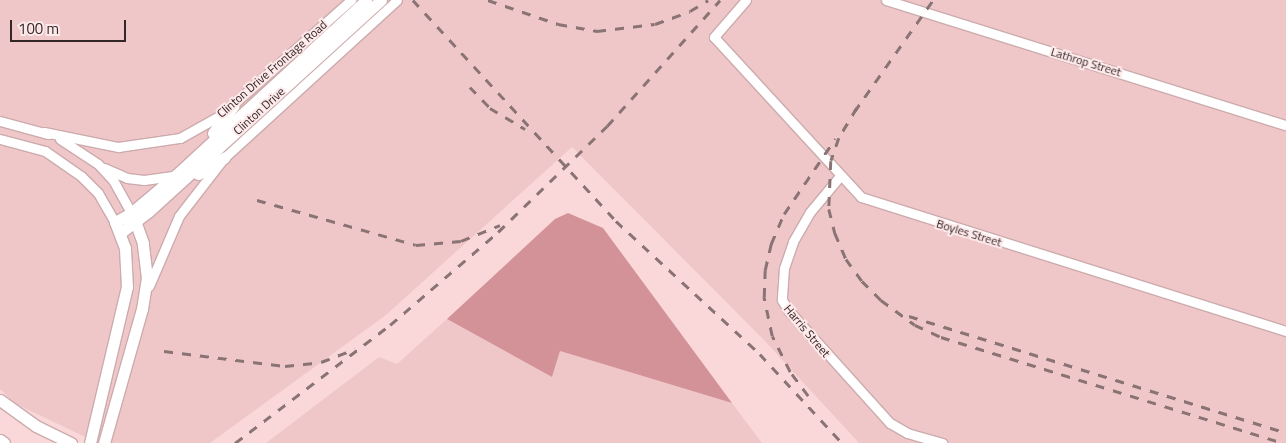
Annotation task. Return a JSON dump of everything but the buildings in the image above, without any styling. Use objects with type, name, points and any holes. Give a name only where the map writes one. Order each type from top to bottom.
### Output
[{"type":"main road","name":"Clinton Drive","points":[[115,222],[134,218],[173,190],[366,0]]},
{"type":"main road","name":"Clinton Drive","points":[[120,233],[191,160],[381,0]]},
{"type":"main road","points":[[191,160],[233,106]]},
{"type":"main road","points":[[173,190],[224,158]]},
{"type":"main road","points":[[94,428],[105,438],[142,309],[146,260],[134,218]]},
{"type":"main road","points":[[90,443],[121,320],[127,268],[120,233],[115,222]]},
{"type":"main road","points":[[121,320],[138,324]]},
{"type":"main road","points":[[0,400],[36,426],[71,443]]},
{"type":"main road","points":[[0,440],[4,443]]},
{"type":"street","name":"Clinton Drive Frontage Road","points":[[44,132],[104,146],[140,146],[180,138],[199,129],[233,106],[351,0]]},
{"type":"street","points":[[142,309],[154,271],[176,222],[194,193],[224,158],[397,0]]},
{"type":"street","name":"Boyles Street","points":[[746,0],[714,37],[856,193],[874,203],[1286,331]]},
{"type":"street","name":"Lathrop Street","points":[[886,0],[1286,125]]},
{"type":"street","points":[[0,121],[44,132],[65,141],[112,173],[136,179],[160,180],[176,175]]},
{"type":"street","points":[[0,139],[45,151],[82,176],[98,193],[115,222]]},
{"type":"street","points":[[98,164],[113,180],[134,218]]},
{"type":"street","name":"Harris Street","points":[[840,176],[810,212],[793,242],[784,268],[782,300],[789,312],[890,423],[907,433],[943,443]]},
{"type":"shaded area","points":[[0,0],[1286,0],[1286,443],[859,443],[761,337],[572,147],[386,315],[210,443],[98,443],[16,404],[0,389]]},
{"type":"shaded area","points":[[568,213],[603,228],[732,403],[560,351],[552,377],[447,319],[555,219]]},
{"type":"shaded area","points":[[447,319],[552,377],[560,351],[732,403],[762,443],[266,443],[379,357],[397,364]]},
{"type":"railway","points":[[413,0],[616,221],[760,354],[842,443]]},
{"type":"railway","points":[[488,0],[558,24],[597,31],[655,24],[690,11],[708,0]]},
{"type":"railway","points":[[235,443],[390,325],[498,232],[607,126],[720,0]]},
{"type":"railway","points":[[854,112],[933,0]]},
{"type":"railway","points":[[470,87],[490,108],[525,129]]},
{"type":"railway","points":[[857,108],[839,138],[831,161],[829,209],[835,233],[846,259],[862,281],[881,300],[915,325],[941,337],[1283,443]]},
{"type":"railway","points":[[808,396],[790,372],[772,336],[764,297],[765,270],[771,244],[784,214],[835,139]]},
{"type":"railway","points":[[257,200],[416,245],[461,241],[500,225]]},
{"type":"railway","points":[[909,316],[1286,433]]},
{"type":"railway","points":[[164,351],[285,366],[321,362],[355,349]]}]
